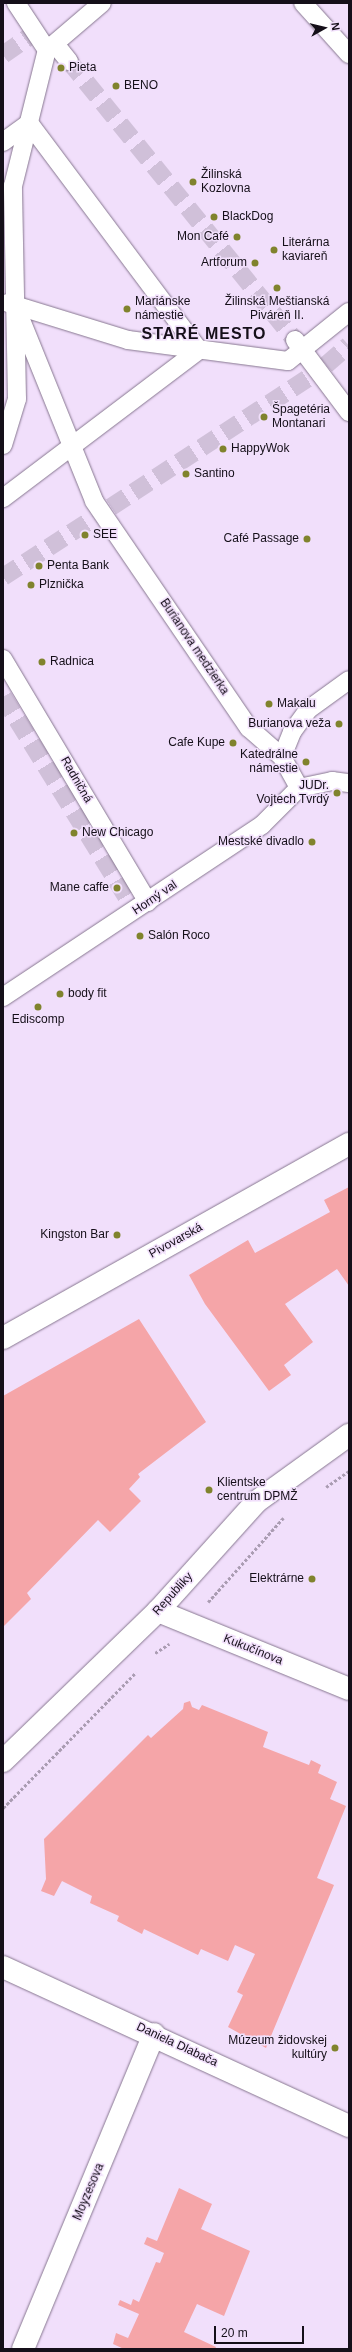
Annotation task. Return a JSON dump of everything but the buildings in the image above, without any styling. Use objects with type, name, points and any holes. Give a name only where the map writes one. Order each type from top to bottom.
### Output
[{"type":"street","points":[[16,3],[32,35],[69,61]]},
{"type":"street","points":[[3,445],[17,399],[9,303],[13,186],[51,47],[102,3]]},
{"type":"street","points":[[303,3],[349,54]]},
{"type":"street","points":[[3,142],[29,123]]},
{"type":"street","points":[[29,123],[199,350]]},
{"type":"street","points":[[9,303],[128,340],[288,361],[299,344],[349,312]]},
{"type":"street","points":[[9,303],[72,446]]},
{"type":"street","points":[[299,344],[349,412]]},
{"type":"street","points":[[3,498],[199,350]]},
{"type":"street","name":"Burianova medzierka","points":[[72,446],[100,510],[249,728],[282,757],[299,788]]},
{"type":"street","name":"Radničná","points":[[3,659],[137,904]]},
{"type":"street","points":[[282,757],[292,732],[309,709],[349,680]]},
{"type":"street","points":[[299,788],[332,781],[349,783]]},
{"type":"street","name":"Horný val","points":[[3,997],[137,904],[262,825],[299,788]]},
{"type":"street","name":"Pivovarská","points":[[3,1338],[349,1144]]},
{"type":"street","name":"Republiky","points":[[3,1760],[158,1611],[256,1502],[349,1435]]},
{"type":"street","name":"Kukučínova","points":[[158,1611],[349,1688]]},
{"type":"street","name":"Daniela Dlabača","points":[[3,1968],[154,2034],[349,2126]]},
{"type":"street","name":"Moyzesova","points":[[23,2349],[154,2034]]},
{"type":"path","points":[[323,1489],[349,1471]]},
{"type":"path","points":[[204,1607],[285,1516]]},
{"type":"path","points":[[154,1655],[169,1644]]},
{"type":"path","points":[[3,1808],[142,1666]]},
{"type":"shaded area","points":[[349,1187],[349,1286],[337,1269],[285,1304],[313,1342],[284,1365],[291,1375],[269,1391],[205,1304],[189,1275],[248,1240],[255,1253],[330,1212],[324,1200]]},
{"type":"shaded area","points":[[139,1319],[206,1422],[138,1474],[140,1477],[129,1489],[141,1501],[110,1532],[98,1520],[27,1593],[31,1599],[3,1627],[3,1396]]},
{"type":"shaded area","points":[[190,1701],[192,1707],[199,1710],[202,1705],[268,1732],[263,1747],[309,1765],[311,1760],[321,1765],[318,1773],[337,1782],[330,1799],[346,1806],[317,1878],[334,1885],[266,2048],[228,2027],[243,1995],[237,1992],[255,1954],[235,1945],[228,1961],[201,1949],[198,1955],[144,1929],[142,1934],[117,1921],[119,1916],[90,1903],[92,1896],[62,1881],[54,1896],[41,1891],[46,1879],[44,1839],[148,1735],[151,1738],[183,1709],[184,1703]]},
{"type":"shaded area","points":[[179,2188],[212,2204],[201,2229],[250,2251],[224,2316],[197,2304],[184,2332],[216,2347],[215,2349],[124,2349],[113,2344],[116,2333],[128,2338],[139,2314],[118,2305],[120,2300],[131,2305],[133,2299],[139,2302],[156,2262],[160,2263],[164,2253],[144,2244],[147,2237],[157,2241]]},
{"type":"tunnel","points":[[3,55],[29,37]]},
{"type":"tunnel","points":[[69,61],[295,340]]},
{"type":"tunnel","points":[[326,365],[349,345]]},
{"type":"tunnel","points":[[111,507],[311,376]]},
{"type":"tunnel","points":[[3,577],[94,518]]},
{"type":"tunnel","points":[[3,697],[127,898]]},
{"type":"place","name":"Pieta","points":[[61,68]]},
{"type":"place","name":"BENO","points":[[116,86]]},
{"type":"place","name":"Žilinská Kozlovna","points":[[193,182]]},
{"type":"place","name":"BlackDog","points":[[214,217]]},
{"type":"place","name":"Mon Café","points":[[237,237]]},
{"type":"place","name":"Literárna kaviareň","points":[[274,250]]},
{"type":"place","name":"Artforum","points":[[255,263]]},
{"type":"place","name":"Žilinská Meštianská Piváreň II.","points":[[277,288]]},
{"type":"place","name":"Mariánske námestie","points":[[127,309]]},
{"type":"place","name":"Špagetéria Montanari","points":[[264,417]]},
{"type":"place","name":"HappyWok","points":[[223,449]]},
{"type":"place","name":"Santino","points":[[186,474]]},
{"type":"place","name":"SEE","points":[[85,535]]},
{"type":"place","name":"Café Passage","points":[[307,539]]},
{"type":"place","name":"Penta Bank","points":[[39,566]]},
{"type":"place","name":"Plznička","points":[[31,585]]},
{"type":"place","name":"Radnica","points":[[42,662]]},
{"type":"place","name":"Makalu","points":[[269,704]]},
{"type":"place","name":"Burianova veža","points":[[339,724]]},
{"type":"place","name":"Cafe Kupe","points":[[233,743]]},
{"type":"place","name":"Katedrálne námestie","points":[[306,762]]},
{"type":"place","name":"JUDr. Vojtech Tvrdý","points":[[337,793]]},
{"type":"place","name":"New Chicago","points":[[74,833]]},
{"type":"place","name":"Mestské divadlo","points":[[312,842]]},
{"type":"place","name":"Mane caffe","points":[[117,888]]},
{"type":"place","name":"Salón Roco","points":[[140,936]]},
{"type":"place","name":"body fit","points":[[60,994]]},
{"type":"place","name":"Ediscomp","points":[[38,1007]]},
{"type":"place","name":"Kingston Bar","points":[[117,1235]]},
{"type":"place","name":"Klientske centrum DPMŽ","points":[[209,1490]]},
{"type":"place","name":"Elektrárne","points":[[312,1579]]},
{"type":"place","name":"Múzeum židovskej kultúry","points":[[335,2048]]},
{"type":"district","name":"STARÉ MESTO","points":[[204,334]]}]
